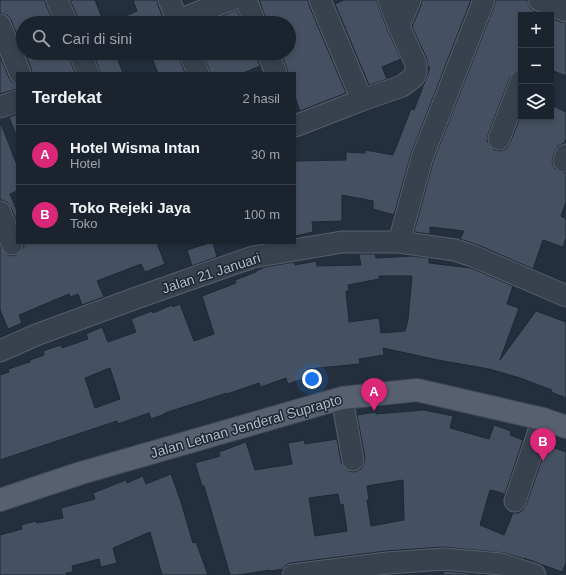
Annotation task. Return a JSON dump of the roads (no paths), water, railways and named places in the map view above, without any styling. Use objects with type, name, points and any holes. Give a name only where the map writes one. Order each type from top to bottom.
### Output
[{"type":"main road","name":"Jalan Letnan Jenderal Suprapto","points":[[0,500],[81,473],[342,398],[417,390],[543,419],[566,427]]},
{"type":"street","points":[[58,0],[64,16]]},
{"type":"street","points":[[169,0],[174,16]]},
{"type":"street","points":[[191,16],[230,0]]},
{"type":"street","points":[[246,0],[252,16]]},
{"type":"street","points":[[320,0],[362,100]]},
{"type":"street","points":[[296,124],[402,86],[414,77],[416,72],[416,64],[399,27],[389,0]]},
{"type":"street","points":[[399,27],[410,0]]},
{"type":"street","points":[[399,242],[422,158],[484,0]]},
{"type":"street","points":[[0,25],[20,72]]},
{"type":"street","points":[[193,60],[198,72]]},
{"type":"street","points":[[271,60],[276,72]]},
{"type":"street","points":[[499,139],[520,84]]},
{"type":"street","points":[[0,107],[16,101]]},
{"type":"street","points":[[0,212],[10,244]]},
{"type":"street","name":"Jalan 21 Januari","points":[[0,351],[36,335],[253,257],[342,242],[399,242],[455,250],[473,256],[566,296]]},
{"type":"street","points":[[342,398],[353,460]]},
{"type":"street","points":[[515,501],[543,419]]},
{"type":"street","points":[[293,575],[387,563],[444,559],[501,564],[535,575]]},
{"type":"place","name":"Hotel Wisma Intan","points":[[374,411]]},
{"type":"place","name":"Toko Rejeki Jaya","points":[[543,461]]}]
